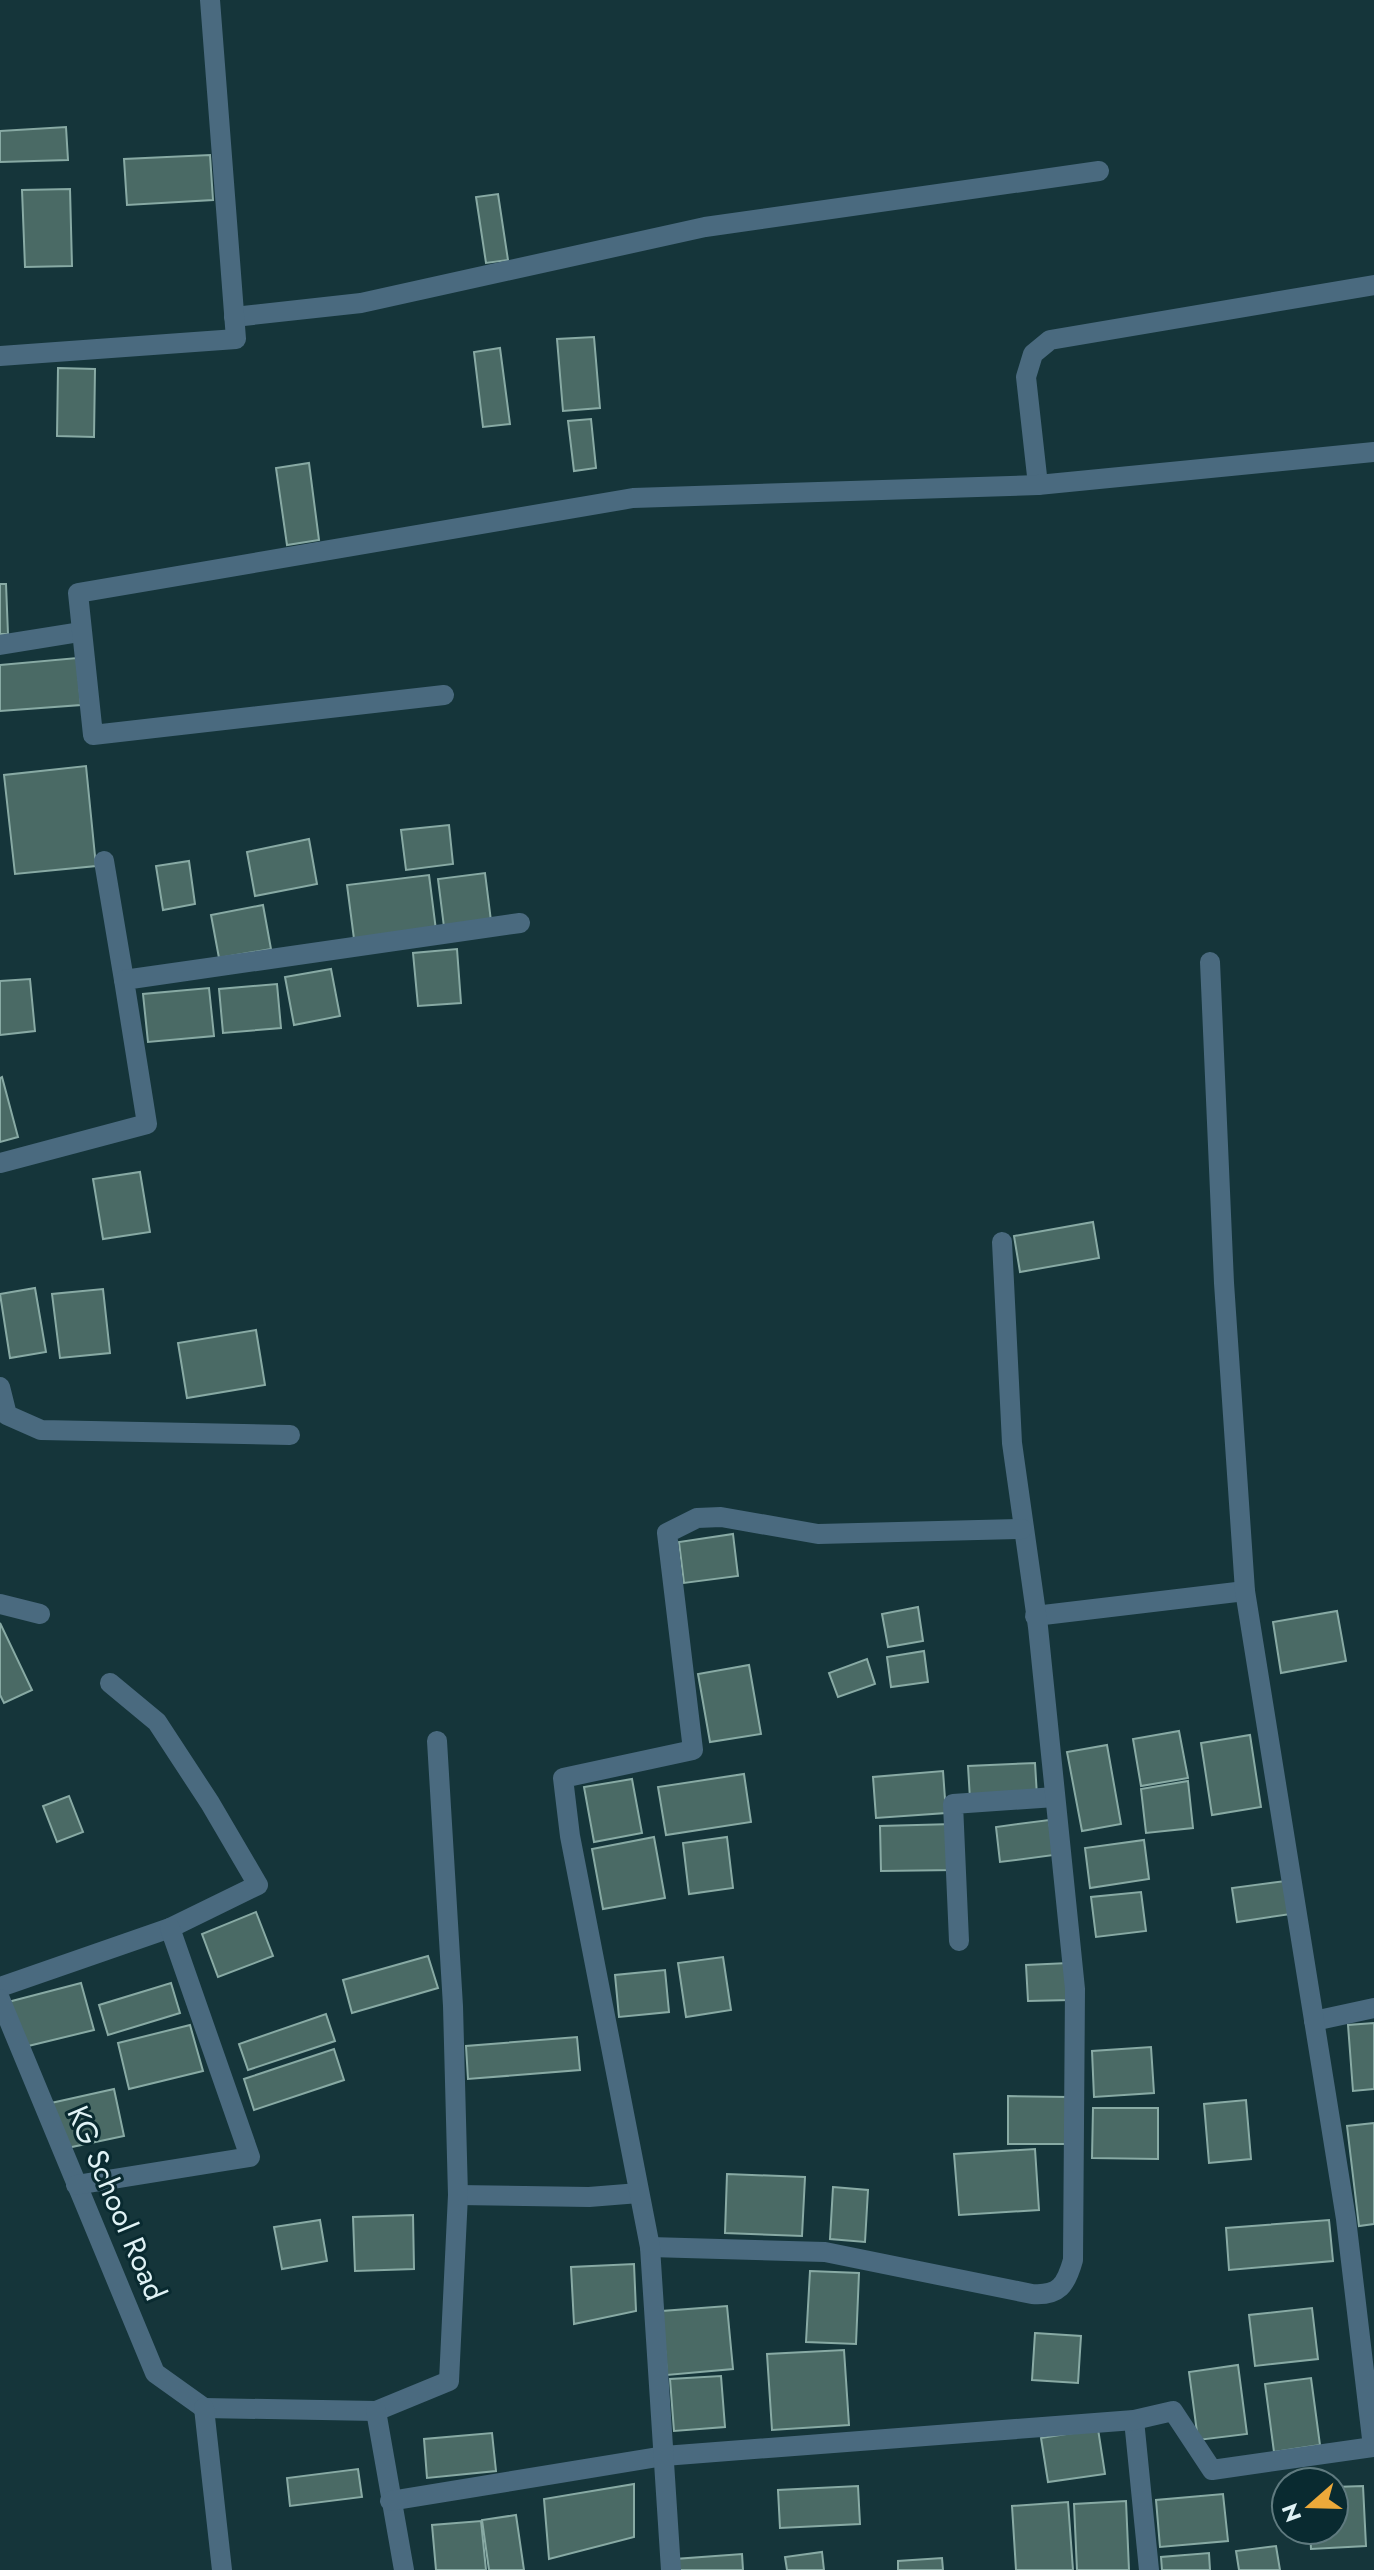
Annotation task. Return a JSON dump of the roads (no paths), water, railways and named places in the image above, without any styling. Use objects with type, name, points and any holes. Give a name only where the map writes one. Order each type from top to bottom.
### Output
[{"type":"street","points":[[0,356],[236,339],[210,0]]},
{"type":"street","points":[[234,317],[361,303],[705,227],[1099,171]]},
{"type":"street","points":[[1038,485],[1026,377],[1033,354],[1050,340],[1374,285]]},
{"type":"street","points":[[444,695],[93,735],[78,593],[633,498],[1038,485],[1374,452]]},
{"type":"street","points":[[0,645],[80,632]]},
{"type":"street","points":[[0,1163],[147,1124],[104,861]]},
{"type":"street","points":[[124,980],[520,923]]},
{"type":"street","points":[[1210,962],[1224,1283],[1245,1591],[1346,2219],[1374,2458]]},
{"type":"street","points":[[650,2247],[825,2252],[1032,2294],[1050,2295],[1066,2284],[1073,2260],[1075,1989],[1035,1616],[1012,1443],[1002,1242]]},
{"type":"street","points":[[0,1387],[7,1415],[41,1430],[290,1435]]},
{"type":"street","points":[[671,2570],[650,2247],[570,1836],[563,1778],[693,1750],[667,1533],[697,1518],[721,1517],[818,1534],[1022,1529]]},
{"type":"street","points":[[1035,1616],[1245,1591]]},
{"type":"street","points":[[0,1604],[40,1614]]},
{"type":"street","points":[[0,1987],[170,1928],[258,1885],[157,1722],[110,1683]]},
{"type":"street","points":[[222,2570],[204,2408],[376,2411],[449,2381],[458,2195],[453,2006],[437,1741]]},
{"type":"street","points":[[959,1941],[953,1804],[1055,1797]]},
{"type":"street","points":[[76,2185],[250,2157],[170,1928]]},
{"type":"street","name":"KG School Road","points":[[0,1999],[155,2373],[204,2408]]},
{"type":"street","points":[[1314,2021],[1374,2008]]},
{"type":"street","points":[[458,2195],[589,2197],[639,2193]]},
{"type":"street","points":[[376,2411],[404,2570]]},
{"type":"street","points":[[390,2501],[664,2456],[1134,2420],[1173,2411],[1212,2470],[1373,2447]]},
{"type":"street","points":[[1134,2420],[1149,2570]]}]
